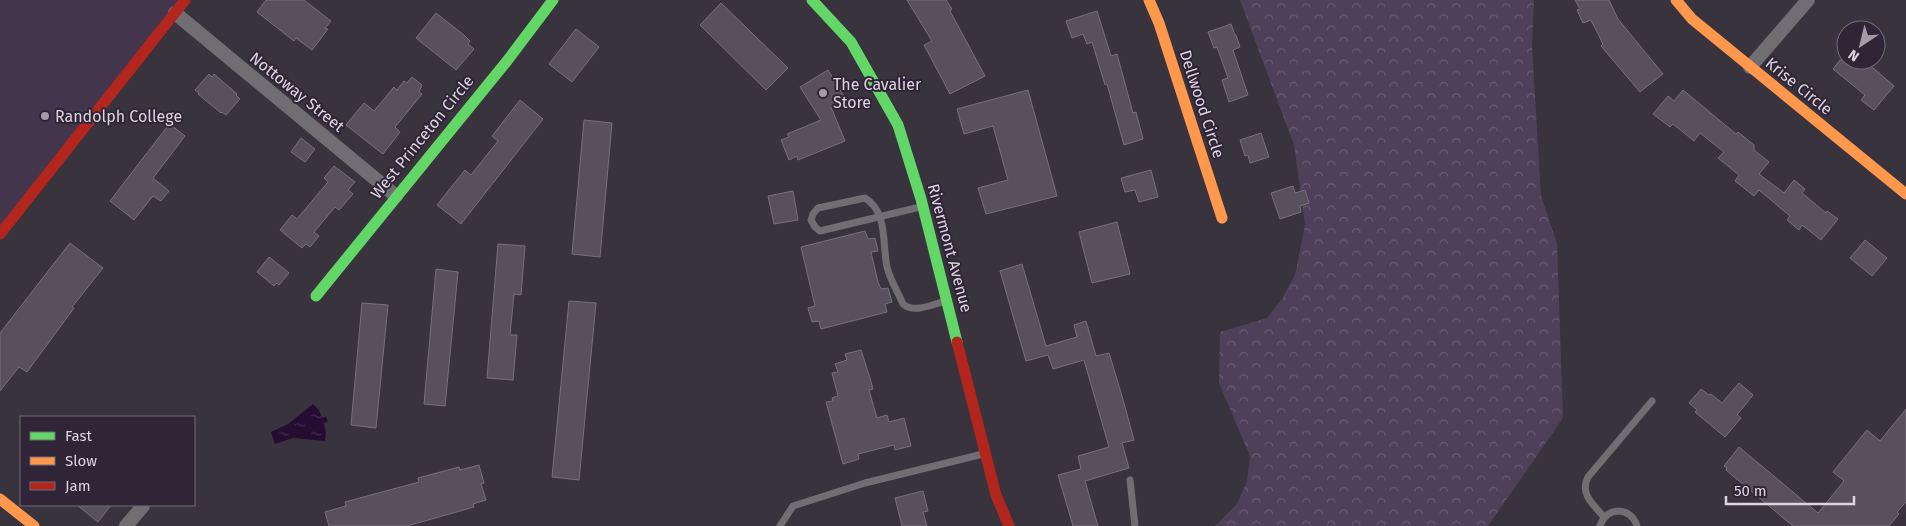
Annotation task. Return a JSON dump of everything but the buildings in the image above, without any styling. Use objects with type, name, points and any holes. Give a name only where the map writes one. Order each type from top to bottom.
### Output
[{"type":"street","points":[[1,232],[185,0]]},
{"type":"street","name":"West Princeton Circle","points":[[316,296],[507,61],[553,0]]},
{"type":"street","name":"Rivermont Avenue","points":[[812,0],[851,42],[898,125],[923,206],[996,495],[1008,526]]},
{"type":"street","name":"Dellwood Circle","points":[[1149,0],[1159,23],[1222,218]]},
{"type":"street","name":"Krise Circle","points":[[1676,0],[1692,20],[1906,194]]},
{"type":"street","points":[[1750,67],[1808,0]]},
{"type":"street","name":"Nottoway Street","points":[[176,13],[396,196]]},
{"type":"street","points":[[0,499],[34,526]]},
{"type":"street","points":[[126,526],[143,506]]},
{"type":"lane","points":[[923,206],[880,216],[820,231],[811,220],[818,208],[865,198],[871,202],[880,216],[888,268],[903,304],[907,308],[914,309],[947,301]]},
{"type":"lane","points":[[1604,517],[1589,500],[1585,491],[1585,484],[1588,477],[1652,401]]},
{"type":"lane","points":[[780,526],[793,506],[865,483],[986,453]]},
{"type":"lane","points":[[1130,480],[1135,526]]},
{"type":"lane","points":[[1600,526],[1604,517],[1610,512],[1617,510],[1631,515],[1637,526]]},
{"type":"shaded area","name":"Randolph College","points":[[0,0],[179,0],[0,233]]},
{"type":"green space","points":[[1240,0],[1534,0],[1532,46],[1541,196],[1557,243],[1563,418],[1488,526],[1215,526],[1237,504],[1247,481],[1250,456],[1219,383],[1220,332],[1267,318],[1282,299],[1295,275],[1305,225],[1294,145]]},
{"type":"water","points":[[313,404],[319,410],[322,418],[326,416],[328,422],[324,423],[325,441],[293,438],[275,444],[271,432],[288,424]]},
{"type":"traffic: fast","points":[[316,296],[507,61],[553,0]]},
{"type":"traffic: fast","points":[[812,0],[851,42],[898,125],[921,199],[957,342]]},
{"type":"traffic: slow","points":[[1149,0],[1159,23],[1222,218]]},
{"type":"traffic: slow","points":[[1676,0],[1692,19],[1906,194]]},
{"type":"traffic: slow","points":[[0,499],[34,526]]},
{"type":"traffic: jam","points":[[0,234],[185,0]]},
{"type":"traffic: jam","points":[[957,342],[996,495],[1009,526]]},
{"type":"place","name":"The Cavalier Store","points":[[823,93]]},
{"type":"place","name":"Randolph College","points":[[45,116]]}]
